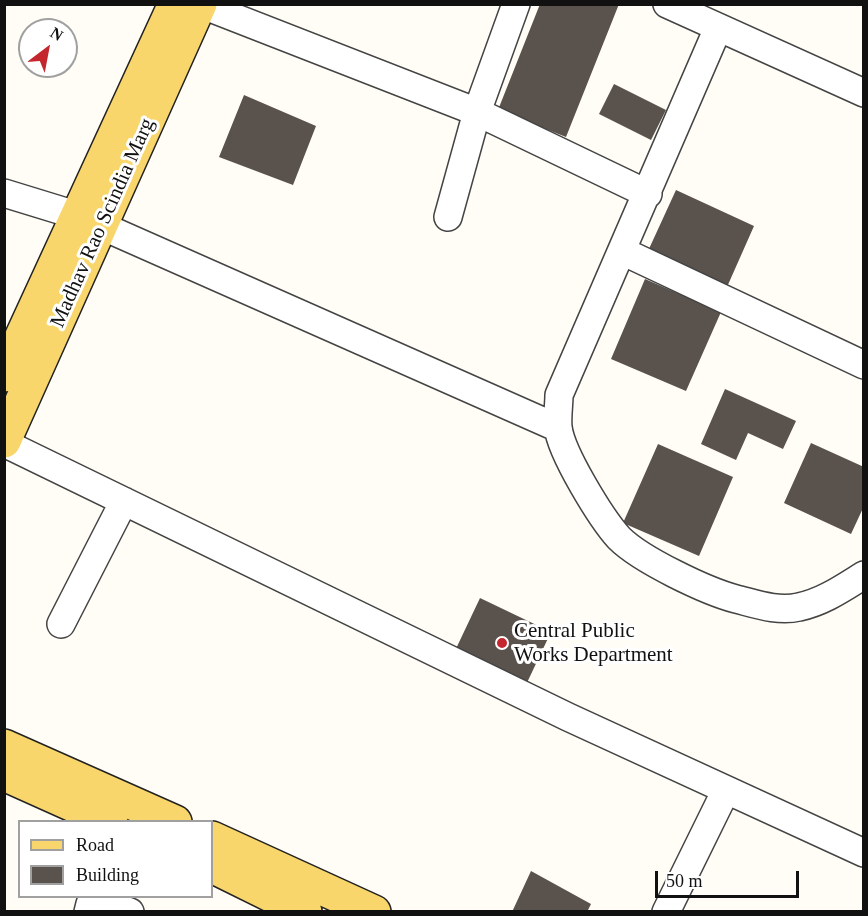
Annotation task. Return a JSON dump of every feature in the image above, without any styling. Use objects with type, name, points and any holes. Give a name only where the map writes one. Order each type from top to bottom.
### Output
[{"type":"main road","name":"Madhav Rao Scindia Marg","points":[[4,442],[175,4]]},
{"type":"main road","name":"Madhav Rao Scindia Marg","points":[[4,375],[90,222],[200,5]]},
{"type":"main road","points":[[4,746],[170,820]]},
{"type":"main road","points":[[4,774],[107,820]]},
{"type":"main road","points":[[213,838],[374,912]]},
{"type":"main road","points":[[213,866],[305,912]]},
{"type":"street","points":[[448,217],[477,112],[516,4]]},
{"type":"street","points":[[667,4],[864,93]]},
{"type":"street","points":[[200,5],[477,112],[648,194]]},
{"type":"street","points":[[718,28],[560,395],[558,428],[568,458],[591,498],[620,538],[656,562],[711,592],[767,607],[798,608],[835,594],[864,575]]},
{"type":"street","points":[[4,193],[90,222],[558,428]]},
{"type":"street","points":[[622,251],[864,365]]},
{"type":"street","points":[[4,442],[568,717],[864,853]]},
{"type":"street","points":[[60,624],[124,501]]},
{"type":"street","points":[[666,912],[726,790]]},
{"type":"street","points":[[88,912],[90,904],[99,900],[130,912]]},
{"type":"building","points":[[540,4],[619,4],[566,137],[498,110]]},
{"type":"building","points":[[614,84],[666,110],[651,140],[599,114]]},
{"type":"building","points":[[244,95],[316,126],[293,185],[219,157]]},
{"type":"building","points":[[676,190],[754,226],[727,287],[648,251]]},
{"type":"building","points":[[645,279],[721,312],[686,391],[611,359]]},
{"type":"building","points":[[725,389],[796,421],[783,449],[748,433],[736,460],[701,444]]},
{"type":"building","points":[[811,443],[864,467],[864,506],[851,534],[784,503]]},
{"type":"building","points":[[658,444],[733,477],[699,556],[623,523]]},
{"type":"building","name":"Central Public Works Department","points":[[480,598],[551,632],[524,689],[453,655]]},
{"type":"building","points":[[531,871],[591,904],[587,912],[512,912]]},
{"type":"place","name":"Central Public Works Department","points":[[502,643]]}]
